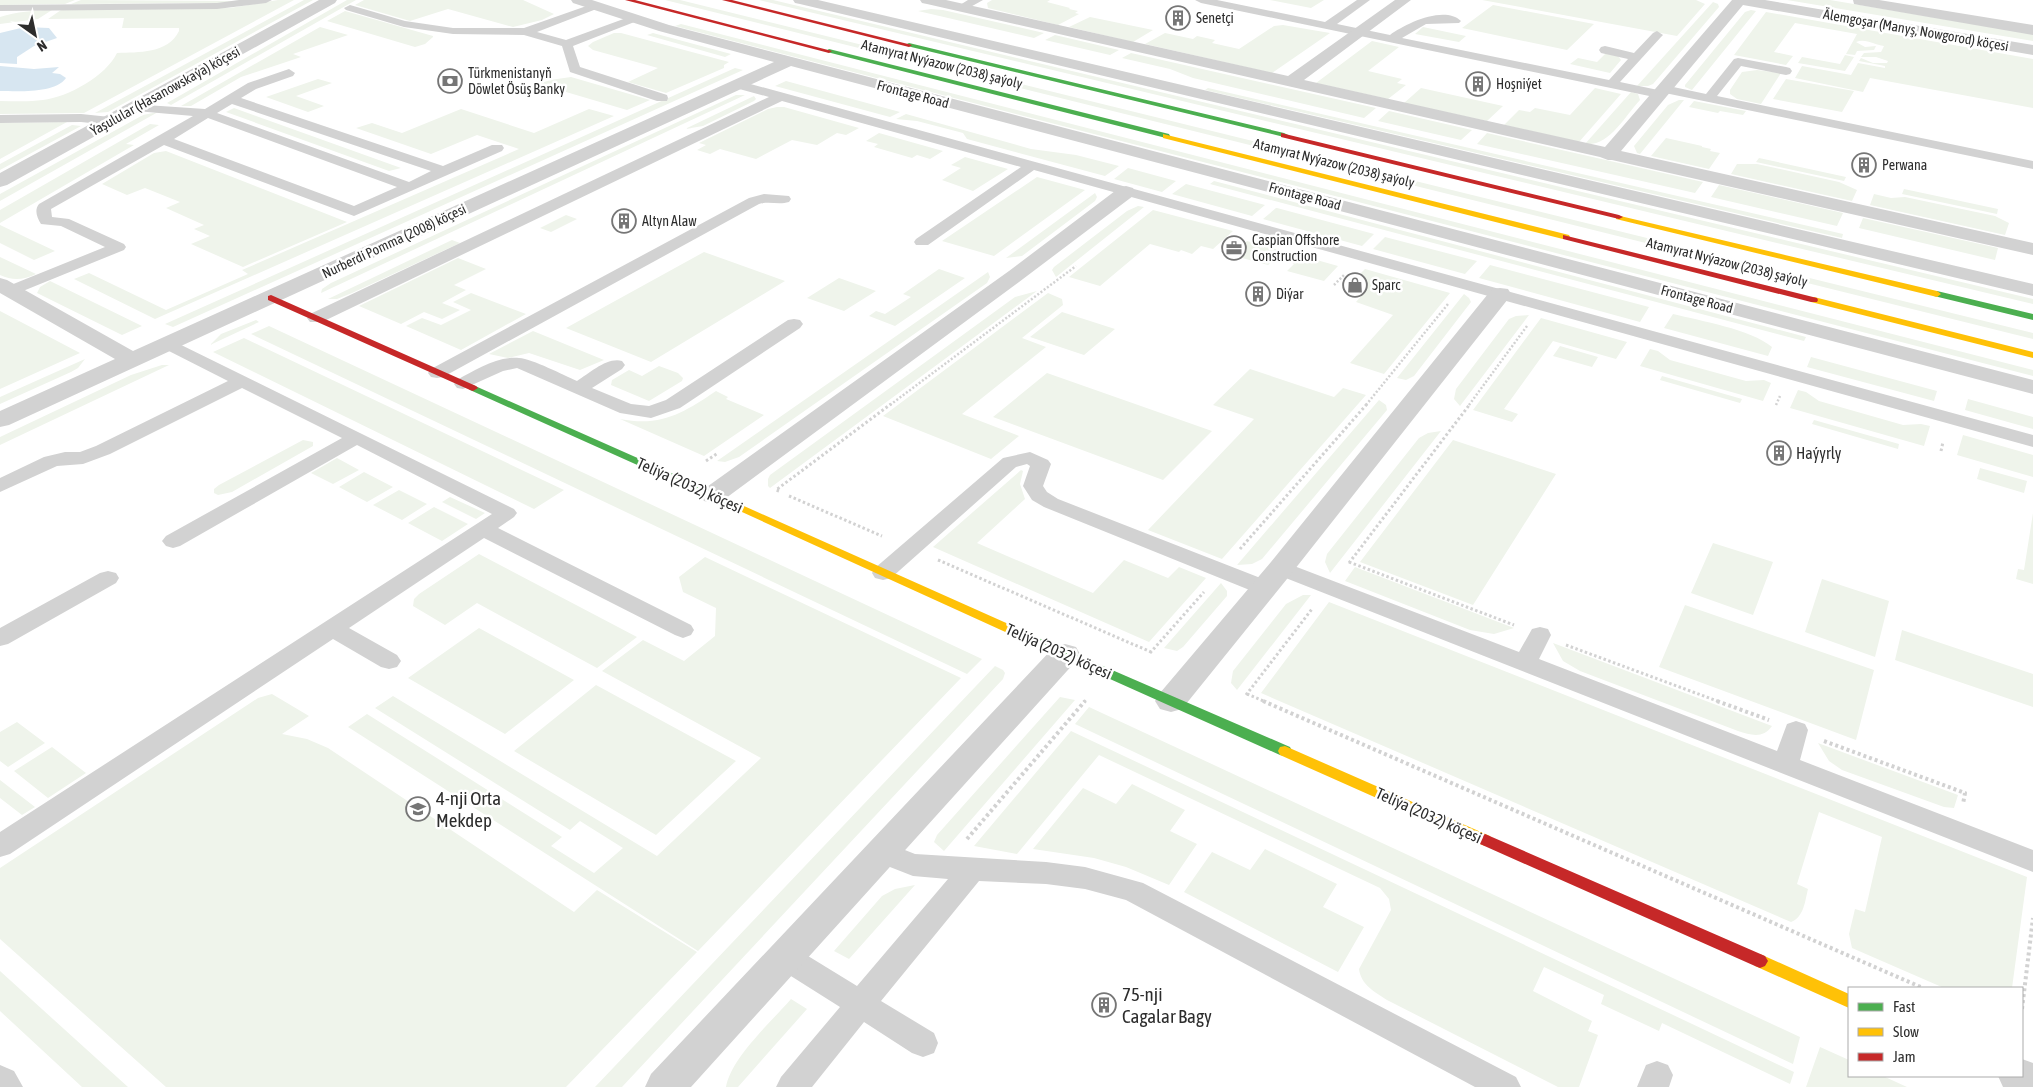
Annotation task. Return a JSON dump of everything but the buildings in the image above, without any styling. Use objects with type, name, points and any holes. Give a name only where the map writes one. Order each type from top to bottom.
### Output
[{"type":"main road","name":"Atamyrat Nyýazow (2038) şaýoly","points":[[628,0],[2033,355]]},
{"type":"main road","name":"Atamyrat Nyýazow (2038) şaýoly","points":[[725,0],[2033,318]]},
{"type":"main road","name":"Teliýa (2032) köçesi","points":[[270,298],[713,495],[883,573],[1848,1001]]},
{"type":"street","name":"Ýaşulular (Hasanowskaýa) köçesi","points":[[0,182],[330,0]]},
{"type":"street","points":[[800,0],[2033,290]]},
{"type":"street","points":[[1290,83],[1404,0]]},
{"type":"street","points":[[1608,155],[1740,0]]},
{"type":"street","name":"Älemgoşar (Manyş, Nowgorod) köçesi","points":[[1740,0],[2033,50]]},
{"type":"street","points":[[1853,0],[2033,30]]},
{"type":"street","name":"Frontage Road","points":[[587,3],[633,19],[788,61],[2033,387]]},
{"type":"street","points":[[883,19],[917,3],[961,8],[2033,250]]},
{"type":"street","name":"Nurberdi Pomma (2008) köçesi","points":[[0,420],[788,61]]},
{"type":"street","points":[[713,495],[1016,275],[1126,192]]},
{"type":"street","points":[[6,287],[131,359]]},
{"type":"street","points":[[1171,701],[1273,578],[1500,294]]},
{"type":"street","points":[[664,1087],[1065,654]]},
{"type":"street","points":[[2020,1077],[2033,1082]]},
{"type":"street","points":[[0,1084],[3,1087]]},
{"type":"lane","points":[[2,10],[217,6],[266,0]]},
{"type":"lane","points":[[961,8],[977,0]]},
{"type":"lane","points":[[1201,0],[1612,84],[1709,98],[2033,165]]},
{"type":"lane","points":[[1327,26],[1364,0]]},
{"type":"lane","points":[[525,32],[587,3]]},
{"type":"lane","points":[[350,8],[404,24],[453,31],[525,32],[567,44],[633,19]]},
{"type":"lane","points":[[1393,40],[1410,26],[1424,21],[1440,19],[1455,21]]},
{"type":"lane","points":[[1612,84],[1657,35]]},
{"type":"lane","points":[[567,44],[574,69],[662,98]]},
{"type":"lane","points":[[1605,50],[1637,57]]},
{"type":"lane","points":[[1709,98],[1738,62],[1786,71]]},
{"type":"lane","points":[[6,287],[118,247],[64,222],[46,221],[44,207],[163,140],[252,86],[289,73]]},
{"type":"lane","points":[[736,84],[2033,441]]},
{"type":"lane","points":[[316,318],[779,97]]},
{"type":"lane","points":[[231,99],[444,171]]},
{"type":"lane","points":[[136,107],[206,113],[410,187]]},
{"type":"lane","points":[[0,119],[81,118],[110,121]]},
{"type":"lane","points":[[163,140],[354,211],[498,148]]},
{"type":"lane","points":[[922,242],[1031,166]]},
{"type":"lane","points":[[437,373],[754,201],[770,197],[784,199]]},
{"type":"lane","points":[[463,384],[492,367],[507,363],[519,363],[627,409],[646,412],[661,410],[697,390],[794,324]]},
{"type":"lane","points":[[6,840],[507,513],[167,344]]},
{"type":"lane","points":[[579,388],[616,365]]},
{"type":"lane","points":[[4,480],[50,461],[65,458],[83,458],[103,450],[242,381]]},
{"type":"lane","points":[[173,541],[356,438]]},
{"type":"lane","points":[[883,573],[1010,462],[1030,458],[1041,464],[1033,486],[1039,496],[1051,503],[1221,572],[1273,578],[1329,588],[2033,861]]},
{"type":"lane","points":[[483,529],[684,630]]},
{"type":"lane","points":[[0,638],[108,578]]},
{"type":"lane","points":[[332,628],[389,661]]},
{"type":"lane","points":[[1525,663],[1540,635]]},
{"type":"lane","points":[[1786,765],[1796,730]]},
{"type":"lane","points":[[882,852],[913,865],[1046,873],[1084,878],[1132,891],[1505,1087]]},
{"type":"lane","points":[[792,1087],[972,870]]},
{"type":"lane","points":[[785,957],[923,1043]]},
{"type":"path","points":[[888,539],[776,490],[1058,280]]},
{"type":"path","points":[[928,556],[1151,652],[1372,397],[1451,301]]},
{"type":"path","points":[[1542,306],[1447,435],[1247,694],[1921,987]]},
{"type":"path","points":[[1349,562],[1960,792]]},
{"type":"path","points":[[2023,1001],[2033,918]]},
{"type":"shaded area","points":[[0,0],[75,0],[65,4],[0,5]]},
{"type":"shaded area","points":[[81,0],[252,0],[222,3],[71,4]]},
{"type":"shaded area","points":[[278,0],[294,0],[84,113],[0,114],[0,101],[38,101],[64,95],[85,84],[104,70],[117,53],[143,52],[160,48],[174,39],[179,31],[179,28],[122,28],[124,18],[48,19],[61,10],[230,8]]},
{"type":"shaded area","points":[[304,0],[313,0],[108,112],[95,113]]},
{"type":"shaded area","points":[[347,0],[356,0],[171,105],[167,103]]},
{"type":"shaded area","points":[[364,0],[523,0],[554,14],[542,20],[513,27],[448,9],[410,21],[355,5]]},
{"type":"shaded area","points":[[665,0],[680,0],[2033,333],[2033,339]]},
{"type":"shaded area","points":[[759,0],[773,0],[2033,299],[2033,304]]},
{"type":"shaded area","points":[[992,0],[1050,0],[1047,2],[1078,11],[1075,13],[1079,14],[1058,25],[988,8],[987,3]]},
{"type":"shaded area","points":[[1270,0],[1324,0],[1311,8]]},
{"type":"shaded area","points":[[1482,0],[1696,0],[1705,4],[1677,36]]},
{"type":"shaded area","points":[[1787,0],[1830,0],[2033,34],[2033,41]]},
{"type":"shaded area","points":[[1713,2],[1718,4],[1719,7],[1653,84],[1637,86]]},
{"type":"shaded area","points":[[1493,5],[1594,24],[1567,50],[1462,28]]},
{"type":"shaded area","points":[[52,10],[38,19],[0,24],[0,17],[6,15]]},
{"type":"shaded area","points":[[943,10],[1044,33],[1034,38],[918,11]]},
{"type":"shaded area","points":[[345,11],[433,37],[425,44],[415,47],[327,21]]},
{"type":"shaded area","points":[[1756,11],[1692,90],[1685,87],[1745,12]]},
{"type":"shaded area","points":[[1766,12],[2033,59],[2033,108],[1870,78],[1863,92],[1795,78],[1802,66],[1851,75],[1858,63],[1885,68],[1885,66],[1859,61],[1861,58],[1873,63],[1887,63],[1888,61],[1876,57],[1861,57],[1864,53],[1881,52],[1884,46],[1867,41],[1856,42],[1865,47],[1876,46],[1874,50],[1857,51],[1855,55],[1846,54],[1857,34],[1795,23],[1774,52],[1793,56],[1786,65],[1734,55]]},
{"type":"shaded area","points":[[1090,17],[1153,30],[1133,42],[1069,27]]},
{"type":"shaded area","points":[[681,24],[2033,370],[2033,376],[675,26]]},
{"type":"shaded area","points":[[1283,25],[1330,33],[1272,73],[1145,44],[1165,33],[1193,39],[1197,36],[1215,40],[1212,43],[1239,49],[1274,26]]},
{"type":"shaded area","points":[[25,27],[49,28],[57,38],[34,46],[17,57],[17,64],[0,63],[0,33]]},
{"type":"shaded area","points":[[320,27],[348,35],[293,54],[301,57],[241,77],[191,106],[181,106]]},
{"type":"shaded area","points":[[1423,27],[1466,36],[1459,42],[1415,34]]},
{"type":"shaded area","points":[[614,33],[621,33],[729,62],[724,65],[724,68],[666,93],[628,82],[658,68],[593,50],[588,46]]},
{"type":"shaded area","points":[[653,33],[731,54],[725,57],[647,35]]},
{"type":"shaded area","points":[[1055,35],[1119,50],[1110,55],[1045,40]]},
{"type":"shaded area","points":[[1372,41],[1399,47],[1368,71],[1402,79],[1397,83],[1406,85],[1388,99],[1316,83]]},
{"type":"shaded area","points":[[1131,53],[1376,108],[1364,118],[1193,78],[1170,69],[1122,58]]},
{"type":"shaded area","points":[[1606,53],[1618,56],[1621,60],[1610,73],[1570,64],[1578,58],[1597,62]]},
{"type":"shaded area","points":[[1845,55],[1854,57],[1845,71],[1798,63],[1802,57],[1840,64]]},
{"type":"shaded area","points":[[0,66],[34,69],[59,67],[52,73],[60,74],[66,78],[61,83],[45,89],[0,91]]},
{"type":"shaded area","points":[[735,68],[743,70],[173,327],[165,324]]},
{"type":"shaded area","points":[[1757,70],[1781,73],[1761,104],[1737,99],[1730,94],[1730,90],[1742,72]]},
{"type":"shaded area","points":[[571,77],[650,100],[627,110],[539,84],[550,80]]},
{"type":"shaded area","points":[[318,79],[332,83],[296,96],[324,106],[308,112],[266,97]]},
{"type":"shaded area","points":[[1786,79],[1854,91],[1842,112],[1773,99]]},
{"type":"shaded area","points":[[786,81],[900,112],[890,117],[775,86]]},
{"type":"shaded area","points":[[1208,88],[1843,234],[1842,238],[1205,90]]},
{"type":"shaded area","points":[[1421,88],[1503,106],[1487,121],[1404,103]]},
{"type":"shaded area","points":[[1595,88],[1621,94],[1579,142],[1504,125],[1519,110],[1530,112],[1535,108],[1570,115]]},
{"type":"shaded area","points":[[1631,92],[1638,94],[1640,100],[1616,129],[1602,141],[1594,144],[1585,144]]},
{"type":"shaded area","points":[[736,95],[745,95],[321,293],[322,289],[331,283]]},
{"type":"shaded area","points":[[754,96],[756,99],[754,101],[703,126],[685,129]]},
{"type":"shaded area","points":[[1684,100],[1640,154],[1637,153],[1634,146],[1668,105]]},
{"type":"shaded area","points":[[1694,101],[1746,111],[1743,115],[1720,111],[1718,113],[1689,107]]},
{"type":"shaded area","points":[[784,107],[859,128],[846,135],[837,133],[817,145],[792,140],[756,159],[720,149],[710,154],[697,150],[706,145],[699,143],[768,109]]},
{"type":"shaded area","points":[[234,108],[401,168],[389,171],[226,112]]},
{"type":"shaded area","points":[[461,109],[534,133],[589,109],[614,116],[155,319],[74,279],[89,273],[166,310],[248,274],[242,270],[519,149],[477,135],[431,154],[356,128],[372,123],[402,133]]},
{"type":"shaded area","points":[[1389,111],[1472,130],[1461,140],[1378,121]]},
{"type":"shaded area","points":[[158,112],[0,201],[0,194],[143,115]]},
{"type":"shaded area","points":[[906,114],[1031,149],[1076,155],[1119,166],[1105,176],[967,139],[963,133],[917,121],[896,119]]},
{"type":"shaded area","points":[[67,122],[0,159],[0,123]]},
{"type":"shaded area","points":[[150,124],[159,125],[126,144],[134,145],[0,223],[0,210]]},
{"type":"shaded area","points":[[72,125],[81,126],[0,170],[0,164]]},
{"type":"shaded area","points":[[879,133],[943,151],[930,159],[917,155],[912,158],[874,147],[878,144],[866,141]]},
{"type":"shaded area","points":[[1487,133],[1703,182],[1695,193],[1477,144]]},
{"type":"shaded area","points":[[1666,138],[1702,146],[1711,149],[1710,151],[1720,153],[1709,169],[1651,156]]},
{"type":"shaded area","points":[[166,151],[347,222],[243,267],[191,244],[210,236],[194,229],[204,225],[166,208],[180,202],[145,188],[127,195],[102,184],[154,153]]},
{"type":"shaded area","points":[[965,157],[1008,169],[973,191],[942,180],[961,168],[951,165]]},
{"type":"shaded area","points":[[1759,158],[1846,177],[1844,181],[1756,162]]},
{"type":"shaded area","points":[[1737,164],[1757,164],[1839,182],[1857,190],[1852,201],[1731,174]]},
{"type":"shaded area","points":[[1128,168],[1176,181],[1162,192],[1114,179]]},
{"type":"shaded area","points":[[1037,177],[1085,190],[994,256],[942,241]]},
{"type":"shaded area","points":[[1214,181],[1806,337],[1804,341],[1210,184]]},
{"type":"shaded area","points":[[1186,184],[1265,205],[1252,216],[1172,194]]},
{"type":"shaded area","points":[[1719,185],[1843,213],[1837,226],[1711,197]]},
{"type":"shaded area","points":[[1904,189],[1998,209],[1997,214],[1902,194]]},
{"type":"shaded area","points":[[1095,193],[1097,197],[1095,201],[1022,256],[1006,258]]},
{"type":"shaded area","points":[[1874,194],[1891,198],[1905,197],[1995,216],[2009,223],[2005,235],[1870,205]]},
{"type":"shaded area","points":[[1138,206],[1144,207],[1056,277],[1052,270],[1054,267],[1127,211]]},
{"type":"shaded area","points":[[1276,208],[1374,234],[1362,246],[1263,219]]},
{"type":"shaded area","points":[[1153,210],[1233,231],[1213,249],[1201,246],[1192,254],[1150,244],[1100,286],[1069,277]]},
{"type":"shaded area","points":[[566,215],[577,219],[551,232],[540,228]]},
{"type":"shaded area","points":[[1863,218],[1998,248],[1995,260],[1859,228]]},
{"type":"shaded area","points":[[0,225],[55,251],[34,260],[0,243]]},
{"type":"shaded area","points":[[1385,237],[1477,261],[1465,274],[1373,249]]},
{"type":"shaded area","points":[[452,240],[460,243],[352,293],[337,299],[328,299]]},
{"type":"shaded area","points":[[1247,241],[1286,252],[1268,265],[1231,255]]},
{"type":"shaded area","points":[[704,252],[785,281],[651,362],[566,328]]},
{"type":"shaded area","points":[[1299,255],[1338,266],[1324,281],[1287,271],[1294,264],[1291,262]]},
{"type":"shaded area","points":[[0,257],[36,274],[18,279],[0,275]]},
{"type":"shaded area","points":[[458,258],[486,269],[454,285],[466,290],[442,303],[460,310],[442,319],[424,312],[401,324],[359,306]]},
{"type":"shaded area","points":[[1490,265],[1649,307],[1640,322],[1479,278]]},
{"type":"shaded area","points":[[939,269],[965,278],[895,326],[869,316],[876,311],[885,314],[911,297],[903,294]]},
{"type":"shaded area","points":[[1365,269],[1450,293],[1384,374],[1350,363],[1393,315],[1356,302],[1362,295],[1344,290]]},
{"type":"shaded area","points":[[988,272],[990,277],[987,283],[739,457],[725,462],[717,461]]},
{"type":"shaded area","points":[[839,278],[876,291],[844,311],[807,298]]},
{"type":"shaded area","points":[[50,281],[142,326],[122,335],[37,293],[40,287]]},
{"type":"shaded area","points":[[1037,291],[770,488],[768,486],[770,475],[1015,297]]},
{"type":"shaded area","points":[[471,293],[526,314],[461,350],[406,326],[422,318],[441,325],[471,310],[453,302]]},
{"type":"shaded area","points":[[1048,293],[1062,299],[1063,305],[1022,338],[1046,347],[962,414],[1019,436],[991,459],[883,416]]},
{"type":"shaded area","points":[[1464,294],[1471,302],[1414,376],[1406,380],[1397,378]]},
{"type":"shaded area","points":[[0,311],[80,353],[0,389]]},
{"type":"shaded area","points":[[1062,312],[1115,329],[1084,355],[1030,337]]},
{"type":"shaded area","points":[[1673,314],[1738,330],[1772,347],[1768,356],[1664,328]]},
{"type":"shaded area","points":[[1529,315],[1460,406],[1454,399],[1456,389],[1509,319],[1516,316]]},
{"type":"shaded area","points":[[1541,318],[1627,342],[1616,359],[1553,341],[1504,409],[1518,414],[1512,422],[1473,410]]},
{"type":"shaded area","points":[[256,320],[259,322],[210,345],[221,334]]},
{"type":"shaded area","points":[[269,326],[982,659],[967,674],[251,334]]},
{"type":"shaded area","points":[[533,331],[604,360],[580,370],[529,353],[508,358],[489,354]]},
{"type":"shaded area","points":[[244,338],[564,490],[534,509],[213,352]]},
{"type":"shaded area","points":[[1560,346],[1598,357],[1592,367],[1553,356]]},
{"type":"shaded area","points":[[1650,349],[1658,351],[1670,360],[1746,381],[1764,380],[1771,383],[1763,401],[1640,366]]},
{"type":"shaded area","points":[[1811,357],[1937,391],[1934,401],[1807,367]]},
{"type":"shaded area","points":[[85,359],[78,368],[71,372],[0,404],[0,397]]},
{"type":"shaded area","points":[[162,365],[169,365],[0,445],[0,437],[131,375]]},
{"type":"shaded area","points":[[659,366],[678,373],[683,378],[682,381],[649,401],[611,385],[612,380],[629,370],[642,376]]},
{"type":"shaded area","points":[[1250,369],[1334,397],[1343,388],[1366,395],[1222,559],[1148,530],[1254,419],[1213,405]]},
{"type":"shaded area","points":[[1047,373],[1212,431],[1163,480],[993,417]]},
{"type":"shaded area","points":[[1662,376],[1742,399],[1740,403],[1660,380]]},
{"type":"shaded area","points":[[1798,390],[1806,392],[1819,401],[1903,425],[1921,424],[1930,426],[1924,446],[1790,408]]},
{"type":"shaded area","points":[[716,391],[728,397],[726,399],[764,415],[704,456],[620,419],[648,421],[671,416],[693,406]]},
{"type":"shaded area","points":[[1968,399],[2033,417],[2033,429],[1965,410]]},
{"type":"shaded area","points":[[1379,400],[1386,405],[1387,410],[1262,559],[1252,564],[1237,565]]},
{"type":"shaded area","points":[[1814,420],[1899,444],[1898,449],[1812,424]]},
{"type":"shaded area","points":[[1441,431],[1330,573],[1325,562],[1327,554],[1419,438],[1428,433]]},
{"type":"shaded area","points":[[1963,435],[2033,455],[2033,477],[1957,455]]},
{"type":"shaded area","points":[[303,440],[313,442],[313,446],[232,492],[218,495],[214,493],[214,489],[219,485]]},
{"type":"shaded area","points":[[1453,440],[1556,474],[1473,605],[1360,562]]},
{"type":"shaded area","points":[[337,458],[359,470],[333,484],[311,473]]},
{"type":"shaded area","points":[[1980,468],[2027,481],[2024,493],[1977,479]]},
{"type":"shaded area","points":[[1021,470],[1023,471],[1020,484],[1025,499],[977,543],[1093,593],[1124,560],[1168,578],[1179,567],[1206,578],[1149,642],[933,547]]},
{"type":"shaded area","points":[[364,472],[393,487],[367,502],[339,487]]},
{"type":"shaded area","points":[[399,490],[427,504],[402,520],[373,505]]},
{"type":"shaded area","points":[[450,497],[485,513],[476,519],[442,502]]},
{"type":"shaded area","points":[[434,507],[468,524],[442,541],[408,523]]},
{"type":"shaded area","points":[[2033,513],[2033,584],[2016,579],[2018,569],[2024,570]]},
{"type":"shaded area","points":[[1713,543],[1773,562],[1753,615],[1691,593]]},
{"type":"shaded area","points":[[479,554],[637,637],[597,668],[477,603],[445,625],[413,606],[414,599],[419,594]]},
{"type":"shaded area","points":[[705,557],[961,678],[698,951],[348,727],[367,714],[562,837],[551,846],[594,873],[623,848],[580,821],[570,830],[375,708],[393,696],[657,856],[761,758],[602,671],[643,640],[684,661],[715,636],[716,608],[683,592],[679,577]]},
{"type":"shaded area","points":[[1355,567],[1514,628],[1494,634],[1470,630],[1345,581]]},
{"type":"shaded area","points":[[1822,579],[1889,601],[1875,657],[1805,632]]},
{"type":"shaded area","points":[[1221,583],[1227,591],[1227,596],[1183,647],[1177,651],[1164,648]]},
{"type":"shaded area","points":[[1303,595],[1311,595],[1237,690],[1231,683],[1233,671],[1286,604]]},
{"type":"shaded area","points":[[1329,602],[2027,877],[2012,987],[1942,987],[1852,948],[1849,934],[1855,909],[1865,912],[1882,837],[1819,812],[1797,884],[1808,889],[1805,903],[1799,916],[1791,922],[1261,693]]},
{"type":"shaded area","points":[[1685,605],[1874,670],[1856,740],[1659,667]]},
{"type":"shaded area","points":[[479,628],[574,680],[505,734],[408,678]]},
{"type":"shaded area","points":[[1902,630],[2033,674],[2033,707],[1895,660]]},
{"type":"shaded area","points":[[1553,643],[1772,726],[1765,733],[1756,735],[1738,731],[1580,671],[1563,661]]},
{"type":"shaded area","points":[[995,666],[1005,673],[1003,679],[622,1087],[595,1087]]},
{"type":"shaded area","points":[[596,685],[736,761],[656,835],[514,751]]},
{"type":"shaded area","points":[[272,694],[309,716],[282,734],[307,739],[328,748],[574,912],[597,890],[697,952],[566,1087],[166,1087],[0,939],[0,868],[258,698]]},
{"type":"shaded area","points":[[1060,697],[1075,700],[944,851],[934,842],[937,835]]},
{"type":"shaded area","points":[[1089,707],[1800,1037],[1793,1064],[1075,724]]},
{"type":"shaded area","points":[[17,722],[45,743],[8,767],[0,761],[0,732]]},
{"type":"shaded area","points":[[1071,731],[1794,1072],[1790,1084],[1662,1023],[1659,1031],[1601,1004],[1604,995],[1544,967],[1533,991],[1592,1021],[1588,1031],[1598,1035],[1579,1087],[1558,1087],[1387,1000],[1366,984],[1360,975],[1359,969],[1391,910],[1389,899],[1380,888],[1099,755],[1017,854],[974,846]]},
{"type":"shaded area","points":[[1818,743],[1958,795],[1954,808],[1944,807],[1842,770],[1829,761]]},
{"type":"shaded area","points":[[52,747],[86,773],[48,798],[14,771]]},
{"type":"shaded area","points":[[0,780],[35,807],[22,815],[0,798]]},
{"type":"shaded area","points":[[1132,784],[1185,810],[1170,831],[1197,844],[1169,885],[1126,867],[1094,858],[1033,849],[1083,788],[1116,804]]},
{"type":"shaded area","points":[[1265,849],[1337,884],[1323,907],[1364,927],[1338,972],[1184,892],[1212,852],[1250,870]]},
{"type":"shaded area","points":[[915,885],[849,959],[834,951],[882,896],[895,889]]},
{"type":"shaded area","points":[[0,971],[128,1087],[82,1087],[0,1011]]},
{"type":"shaded area","points":[[791,999],[807,1009],[738,1087],[726,1087],[729,1076],[743,1052]]},
{"type":"shaded area","points":[[1820,1047],[1848,1060],[1848,1077],[1885,1077],[1907,1087],[1806,1087]]},
{"type":"traffic: fast","points":[[909,45],[1284,135]]},
{"type":"traffic: fast","points":[[829,51],[1166,136]]},
{"type":"traffic: fast","points":[[1937,294],[2033,317]]},
{"type":"traffic: fast","points":[[473,388],[735,505]]},
{"type":"traffic: fast","points":[[1029,638],[1285,751]]},
{"type":"traffic: slow","points":[[1166,136],[1566,237]]},
{"type":"traffic: slow","points":[[1619,217],[1937,294]]},
{"type":"traffic: slow","points":[[1814,300],[2033,355]]},
{"type":"traffic: slow","points":[[735,505],[1029,638]]},
{"type":"traffic: slow","points":[[1285,751],[1485,840]]},
{"type":"traffic: slow","points":[[1760,961],[1848,1001]]},
{"type":"traffic: jam","points":[[628,0],[829,51]]},
{"type":"traffic: jam","points":[[725,0],[909,45]]},
{"type":"traffic: jam","points":[[1284,135],[1619,217]]},
{"type":"traffic: jam","points":[[1566,237],[1814,300]]},
{"type":"traffic: jam","points":[[271,298],[473,388]]},
{"type":"traffic: jam","points":[[1485,840],[1760,961]]},
{"type":"place","name":"Senetçi","points":[[1178,18]]},
{"type":"place","name":"Türkmenistanyň Döwlet Ösüş Banky","points":[[450,81]]},
{"type":"place","name":"Hoşniýet","points":[[1478,84]]},
{"type":"place","name":"Perwana","points":[[1864,165]]},
{"type":"place","name":"Altyn Alaw","points":[[624,221]]},
{"type":"place","name":"Caspian Offshore Construction","points":[[1234,248]]},
{"type":"place","name":"Sparc","points":[[1355,285]]},
{"type":"place","name":"Diýar","points":[[1258,294]]},
{"type":"place","name":"Haýyrly","points":[[1779,453]]},
{"type":"place","name":"4-nji Orta Mekdep","points":[[418,809]]},
{"type":"place","name":"75-nji Cagalar Bagy","points":[[1104,1005]]}]
